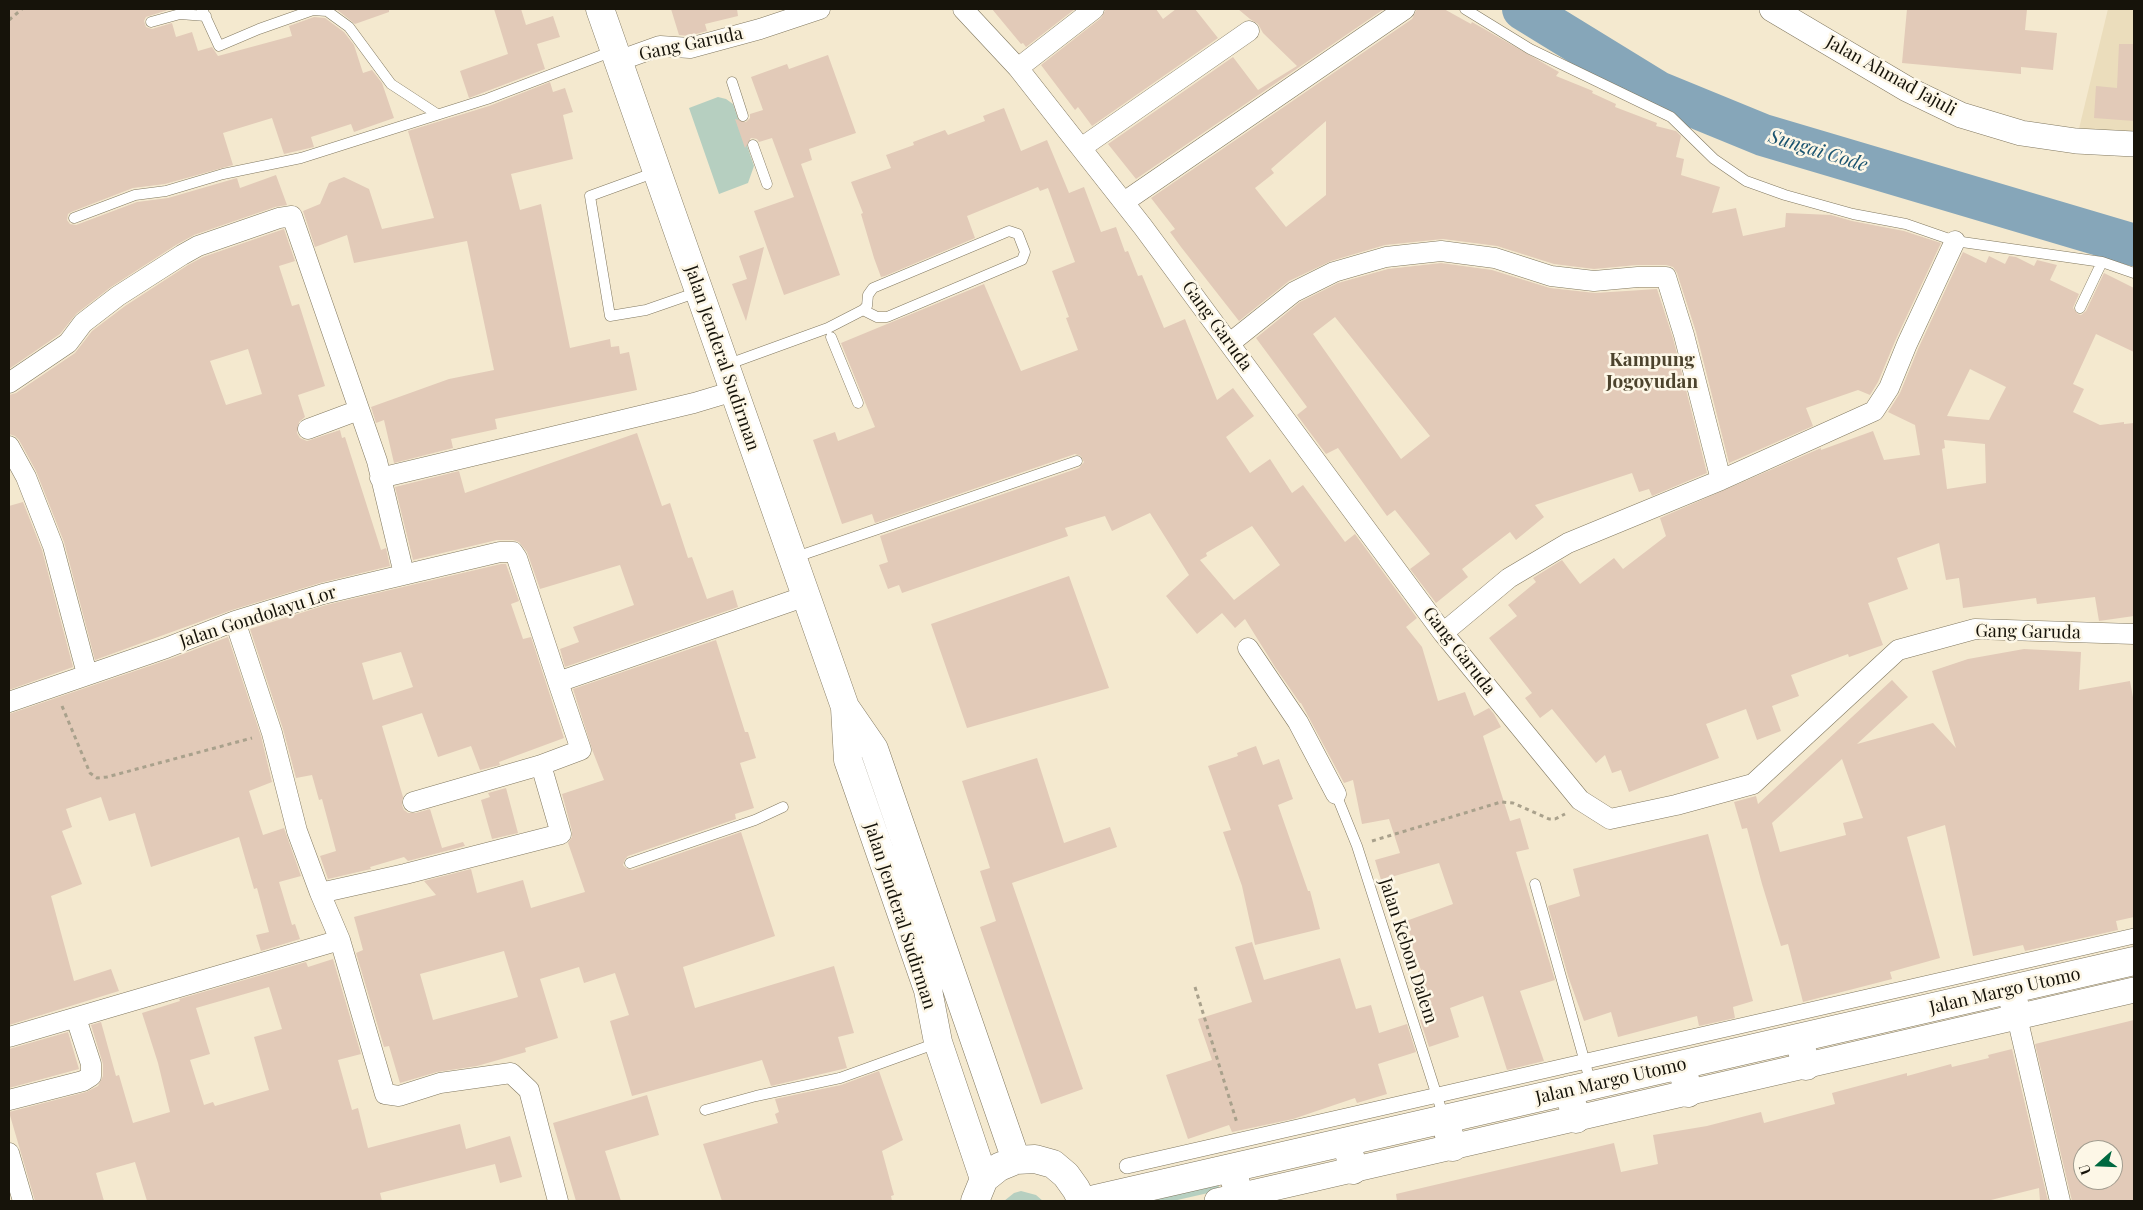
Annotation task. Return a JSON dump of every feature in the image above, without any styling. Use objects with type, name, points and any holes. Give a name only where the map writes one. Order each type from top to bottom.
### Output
[{"type":"main road","name":"Jalan Jenderal Sudirman","points":[[600,9],[844,707],[848,760],[928,990],[938,1042],[980,1190]]},
{"type":"main road","name":"Jalan Jenderal Sudirman","points":[[844,707],[874,749],[1016,1160]]},
{"type":"main road","points":[[903,917],[929,908]]},
{"type":"main road","name":"Jalan Margo Utomo","points":[[1087,1201],[1347,1142],[1441,1107],[1582,1079],[1682,1065],[2134,961]]},
{"type":"main road","points":[[2011,989],[2017,1017]]},
{"type":"main road","points":[[1799,1038],[1806,1066]]},
{"type":"main road","points":[[1682,1065],[1688,1093]]},
{"type":"main road","points":[[1576,1119],[1582,1079]]},
{"type":"main road","points":[[1441,1107],[1453,1147]]},
{"type":"main road","points":[[1347,1142],[1353,1170]]},
{"type":"main road","points":[[980,1190],[998,1167],[1016,1160],[1035,1159],[1053,1164],[1066,1175],[1082,1201]]},
{"type":"main road","points":[[1228,1199],[1232,1168]]},
{"type":"street","name":"Gang Garuda","points":[[616,56],[660,46],[690,48],[760,29],[820,9]]},
{"type":"street","name":"Gang Garuda","points":[[963,9],[1018,68],[1124,202],[1443,633],[1580,800],[1610,819],[1753,784],[1898,650],[1975,629],[2134,634]]},
{"type":"street","points":[[1018,68],[1094,9]]},
{"type":"street","points":[[1124,202],[1405,9]]},
{"type":"street","name":"Jalan Ahmad Jajuli","points":[[1772,9],[1908,90],[1961,115],[2021,133],[2076,141],[2134,144]]},
{"type":"street","points":[[1081,148],[1249,31]]},
{"type":"street","points":[[9,382],[68,343],[82,323],[118,296],[182,255],[198,246],[279,218],[292,216],[377,461],[404,574]]},
{"type":"street","points":[[1443,633],[1509,578],[1568,542],[1721,480],[1874,411],[1888,388],[1955,241]]},
{"type":"street","points":[[1230,344],[1294,292],[1334,272],[1386,257],[1441,251],[1495,258],[1550,276],[1594,280],[1666,277],[1684,335],[1721,480]]},
{"type":"street","points":[[380,478],[685,406],[734,391]]},
{"type":"street","points":[[308,429],[359,410]]},
{"type":"street","points":[[9,446],[26,477],[53,546],[87,674]]},
{"type":"street","name":"Jalan Gondolayu Lor","points":[[9,702],[166,648],[235,621],[322,594],[500,552],[513,552],[517,558],[558,682]]},
{"type":"street","points":[[413,802],[541,765],[581,750],[558,682],[806,596]]},
{"type":"street","points":[[235,621],[272,733],[297,831],[340,940],[385,1094],[399,1096],[440,1082],[511,1073],[529,1090],[558,1201]]},
{"type":"street","points":[[1248,648],[1298,722],[1336,794]]},
{"type":"street","points":[[320,893],[404,874],[561,834],[541,765]]},
{"type":"street","points":[[1582,1079],[2134,936]]},
{"type":"street","points":[[9,1037],[340,940]]},
{"type":"street","name":"Jalan Margo Utomo","points":[[1228,1199],[2134,990]]},
{"type":"street","points":[[2017,1017],[2060,1201]]},
{"type":"street","points":[[9,1100],[83,1081],[91,1076],[91,1064],[76,1018]]},
{"type":"street","points":[[1126,1166],[1242,1140],[1441,1107]]},
{"type":"street","points":[[9,1153],[23,1201]]},
{"type":"lane","points":[[1465,9],[1530,49],[1670,117],[1714,159],[1746,181],[1785,195],[1853,214],[1906,224],[1955,241],[2102,262],[2134,273]]},
{"type":"lane","points":[[151,22],[180,14],[204,13],[219,46],[259,29],[313,10],[327,11],[349,28],[391,84],[437,114]]},
{"type":"lane","points":[[74,218],[135,195],[166,191],[223,174],[300,158],[616,56]]},
{"type":"lane","points":[[732,82],[743,116]]},
{"type":"lane","points":[[753,144],[767,184]]},
{"type":"lane","points":[[657,172],[590,196],[610,316],[646,310],[699,292]]},
{"type":"lane","points":[[725,365],[828,328],[863,310],[866,306],[868,294],[873,288],[1009,231],[1018,234],[1025,252],[1022,260],[886,317],[877,316],[863,310]]},
{"type":"lane","points":[[2080,308],[2102,262]]},
{"type":"lane","points":[[831,336],[858,403]]},
{"type":"lane","points":[[792,558],[1077,461]]},
{"type":"lane","name":"Jalan Kebon Dalem","points":[[1336,794],[1357,846],[1441,1107]]},
{"type":"lane","points":[[630,863],[755,820],[784,807]]},
{"type":"lane","points":[[1535,884],[1582,1079]]},
{"type":"lane","points":[[705,1110],[756,1096],[840,1078],[938,1042]]},
{"type":"path","points":[[9,20],[22,9]]},
{"type":"path","points":[[54,687],[90,773],[97,778],[107,777],[272,733]]},
{"type":"path","points":[[1357,846],[1501,802],[1513,803],[1529,812],[1555,819],[1585,803]]},
{"type":"path","points":[[1195,986],[1242,1140]]},
{"type":"shaded area","points":[[2108,9],[2134,9],[2134,144],[2076,141]]},
{"type":"green space","points":[[718,97],[726,99],[733,104],[754,166],[748,183],[719,194],[689,108]]},
{"type":"green space","points":[[1217,1184],[1219,1186],[1217,1191],[1173,1201],[1145,1201]]},
{"type":"green space","points":[[1021,1191],[1036,1195],[1043,1201],[1004,1201],[1014,1193]]},
{"type":"building","points":[[9,9],[167,9],[146,17],[144,21],[146,27],[152,29],[172,23],[176,37],[192,32],[198,51],[212,47],[218,56],[292,36],[289,26],[314,17],[325,18],[344,32],[354,45],[363,73],[372,70],[382,83],[394,118],[354,132],[351,124],[311,137],[314,147],[284,154],[272,118],[223,133],[233,165],[165,184],[133,188],[71,212],[68,214],[67,220],[70,224],[76,225],[137,202],[168,198],[237,178],[240,188],[276,175],[287,205],[275,207],[194,235],[176,245],[111,287],[76,314],[60,334],[9,369]]},
{"type":"building","points":[[336,9],[389,9],[389,12],[355,24]]},
{"type":"building","points":[[494,9],[521,9],[526,25],[553,16],[560,37],[537,44],[545,69],[469,98],[460,71],[508,54]]},
{"type":"building","points":[[671,9],[737,9],[738,16],[705,24],[707,31],[689,36],[679,35]]},
{"type":"building","points":[[992,9],[1075,9],[1026,47],[1023,43],[1021,44]]},
{"type":"building","points":[[1106,9],[1156,9],[1163,19],[1176,9],[1195,9],[1218,38],[1092,126],[1078,107],[1075,110],[1041,65],[1101,18]]},
{"type":"building","points":[[1238,9],[1384,9],[1136,179],[1108,144],[1233,57],[1258,90],[1297,66],[1263,33],[1258,24]]},
{"type":"building","points":[[1417,9],[1444,9],[1471,24],[1472,22],[1559,72],[1556,76],[1593,91],[1592,93],[1616,104],[1615,107],[1657,123],[1656,126],[1676,131],[1681,136],[1676,157],[1684,159],[1681,175],[1720,187],[1712,213],[1736,208],[1743,236],[1785,227],[1786,213],[1831,215],[1904,231],[1941,243],[1878,382],[1870,395],[1858,390],[1806,408],[1813,426],[1729,463],[1696,332],[1677,273],[1673,267],[1666,265],[1637,265],[1594,269],[1554,264],[1497,246],[1443,239],[1385,245],[1331,261],[1289,281],[1239,321],[1170,232],[1175,229],[1151,198],[1412,19]],"holes":[[[1326,121],[1326,195],[1286,227],[1255,188],[1274,173],[1271,169]]]},
{"type":"building","points":[[1907,9],[2027,9],[2025,30],[2057,33],[2053,70],[2021,67],[2021,74],[1902,63]]},
{"type":"building","points":[[2119,44],[2134,44],[2134,121],[2094,118],[2096,86],[2117,88]]},
{"type":"building","points":[[828,55],[856,133],[809,149],[812,160],[801,164],[840,275],[784,295],[754,211],[794,197],[772,138],[759,142],[757,139],[751,138],[745,148],[735,119],[746,122],[750,118],[750,114],[763,110],[751,77],[787,64],[789,69]]},
{"type":"building","points":[[550,82],[553,92],[565,88],[573,112],[563,115],[573,159],[511,174],[520,210],[541,204],[570,348],[610,339],[611,347],[619,346],[620,354],[629,352],[637,390],[495,419],[497,429],[451,439],[453,448],[394,463],[384,420],[376,423],[371,407],[449,379],[494,370],[467,241],[354,263],[347,235],[315,247],[303,211],[320,204],[329,183],[344,177],[369,189],[382,229],[434,218],[408,131],[489,106]]},
{"type":"building","points":[[1004,108],[1021,151],[1047,140],[1069,193],[1084,187],[1101,232],[1116,227],[1125,252],[1128,251],[1138,276],[1142,275],[1164,328],[1185,319],[1217,400],[1233,388],[1254,416],[1226,437],[1250,473],[1270,459],[1292,493],[1303,485],[1345,542],[1355,534],[1417,618],[1406,627],[1422,647],[1438,701],[1465,692],[1474,716],[1489,708],[1494,714],[1501,727],[1483,736],[1510,821],[1520,818],[1529,849],[1516,852],[1555,980],[1520,991],[1544,1061],[1507,1070],[1483,996],[1450,1008],[1459,1037],[1429,1047],[1420,1020],[1433,1015],[1418,971],[1421,970],[1409,937],[1411,937],[1406,921],[1453,904],[1439,863],[1381,880],[1375,860],[1400,853],[1389,819],[1362,824],[1353,780],[1344,783],[1301,703],[1275,667],[1245,619],[1235,628],[1222,613],[1197,634],[1166,596],[1189,575],[1150,513],[1112,531],[1105,516],[1065,528],[1068,536],[902,593],[899,585],[888,589],[879,565],[888,562],[880,536],[1079,468],[1084,462],[1081,456],[1075,454],[875,523],[872,514],[842,524],[813,440],[835,432],[838,441],[875,427],[841,343],[984,284],[1021,371],[1078,350],[1066,318],[1069,317],[1052,271],[1075,262],[1048,188],[1040,191],[1038,187],[967,216],[975,238],[881,277],[861,214],[863,213],[851,182],[891,168],[886,155],[914,145],[913,142],[945,130],[948,135],[985,121],[983,116]],"holes":[[[1252,526],[1280,565],[1234,600],[1200,560],[1207,556],[1206,553]]]},
{"type":"building","points":[[284,229],[295,261],[279,266],[292,306],[299,304],[325,386],[298,395],[305,417],[299,422],[297,433],[300,438],[307,441],[340,430],[342,438],[345,437],[381,550],[386,548],[390,566],[320,583],[232,610],[95,660],[64,542],[36,471],[19,440],[9,434],[9,395],[16,393],[75,353],[92,331],[125,306],[203,257]],"holes":[[[248,349],[262,394],[226,405],[210,361]]]},
{"type":"building","points":[[764,247],[746,321],[732,284],[747,279],[739,256]]},
{"type":"building","points":[[1963,252],[1986,263],[1989,256],[2005,264],[2009,256],[2016,257],[2034,266],[2037,260],[2057,265],[2050,280],[2079,294],[2073,308],[2081,315],[2086,311],[2104,273],[2134,288],[2134,352],[2096,334],[2073,384],[2084,389],[2073,412],[2100,425],[2124,422],[2124,424],[2134,423],[2134,616],[2099,621],[2095,597],[2037,604],[2036,598],[1963,608],[1959,578],[1946,580],[1939,543],[1897,558],[1908,589],[1868,603],[1883,645],[1849,657],[1848,654],[1791,675],[1799,696],[1772,706],[1781,731],[1757,740],[1746,709],[1706,724],[1719,758],[1629,792],[1621,770],[1612,773],[1605,755],[1596,763],[1552,709],[1540,718],[1525,698],[1532,693],[1489,638],[1517,616],[1508,605],[1536,582],[1533,578],[1562,560],[1580,584],[1614,558],[1623,569],[1666,536],[1660,518],[1821,448],[1821,450],[1873,431],[1884,460],[1920,455],[1915,425],[1888,412],[1900,393],[1918,349]],"holes":[[[1970,369],[2006,387],[1989,420],[1947,416]],[[1944,440],[1985,444],[1986,483],[1947,489],[1942,449],[1945,448]]]},
{"type":"building","points":[[1441,263],[1492,270],[1550,288],[1595,293],[1657,289],[1673,338],[1707,473],[1652,496],[1649,489],[1639,492],[1632,473],[1535,505],[1544,517],[1516,540],[1510,532],[1462,569],[1468,577],[1436,603],[1410,569],[1430,554],[1395,510],[1387,516],[1338,448],[1326,454],[1297,415],[1307,407],[1256,338],[1300,302],[1338,283],[1388,269]],"holes":[[[1335,317],[1430,436],[1401,459],[1313,334]]]},
{"type":"building","points":[[637,433],[662,506],[670,503],[688,558],[692,557],[707,599],[733,590],[738,607],[565,667],[560,649],[579,642],[573,627],[634,605],[620,565],[540,589],[527,552],[519,542],[513,540],[497,540],[413,560],[395,487],[459,471],[465,493]]},
{"type":"building","points":[[23,502],[42,550],[73,667],[9,690],[9,506]]},
{"type":"building","points":[[506,564],[519,601],[511,604],[523,639],[531,637],[564,738],[499,762],[500,765],[480,770],[471,746],[438,757],[422,713],[382,726],[403,797],[402,805],[404,810],[408,813],[416,813],[430,809],[442,848],[463,842],[465,846],[408,861],[404,857],[370,867],[371,869],[328,879],[320,856],[336,851],[322,799],[319,800],[312,775],[296,778],[283,729],[250,629],[326,605]],"holes":[[[401,652],[413,687],[373,700],[362,663]]]},
{"type":"building","points":[[1069,576],[1109,688],[967,728],[931,624]]},
{"type":"building","points":[[228,637],[261,736],[272,782],[249,791],[263,835],[284,828],[301,876],[279,882],[292,925],[295,924],[300,939],[261,951],[256,935],[269,932],[257,888],[254,889],[239,837],[151,867],[135,813],[109,821],[101,797],[66,809],[72,827],[62,831],[82,884],[51,896],[74,981],[111,969],[119,991],[9,1025],[9,714],[170,659]]},
{"type":"building","points":[[716,640],[745,732],[748,732],[756,758],[740,763],[754,808],[735,814],[736,819],[628,856],[623,865],[632,870],[741,832],[775,936],[683,967],[695,1008],[834,966],[854,1033],[838,1037],[847,1068],[771,1086],[762,1060],[632,1096],[610,1021],[629,1015],[615,973],[584,983],[579,967],[540,979],[558,1038],[525,1048],[526,1052],[477,1066],[437,1072],[400,1083],[389,1046],[384,1047],[356,953],[363,950],[354,917],[436,895],[424,881],[471,869],[477,893],[523,880],[531,908],[585,892],[568,843],[572,837],[572,831],[562,794],[604,780],[573,689]],"holes":[[[504,951],[518,997],[433,1020],[420,974]]]},
{"type":"building","points":[[2024,649],[2081,652],[2079,690],[2130,681],[2134,703],[2134,917],[2116,921],[2118,930],[2025,951],[2023,945],[1973,956],[1945,825],[1907,837],[1940,958],[1890,972],[1892,979],[1803,1002],[1788,944],[1781,946],[1747,828],[1742,829],[1734,802],[1756,796],[1758,804],[1892,680],[1908,697],[1857,744],[1933,723],[1956,748],[1932,671],[1968,659]],"holes":[[[1842,759],[1863,818],[1843,823],[1846,835],[1780,852],[1772,823]]]},
{"type":"building","points":[[1256,746],[1263,765],[1279,759],[1293,799],[1278,805],[1308,891],[1310,891],[1320,929],[1255,945],[1242,886],[1223,832],[1231,830],[1208,766],[1238,756],[1237,753]]},
{"type":"building","points":[[1037,758],[1064,843],[1110,827],[1117,847],[1012,883],[1083,1089],[1041,1104],[980,927],[996,921],[980,871],[990,868],[962,781]]},
{"type":"building","points":[[506,788],[518,833],[492,839],[481,800],[490,797],[488,793]]},
{"type":"building","points":[[1708,834],[1753,1001],[1733,1007],[1735,1018],[1699,1026],[1697,1016],[1618,1037],[1611,1012],[1584,1021],[1568,976],[1548,906],[1580,896],[1573,869]]},
{"type":"building","points":[[1252,942],[1264,980],[1340,958],[1356,1009],[1371,1005],[1379,1033],[1407,1024],[1416,1052],[1378,1064],[1387,1094],[1357,1103],[1355,1098],[1293,1119],[1232,1132],[1229,1125],[1188,1139],[1166,1075],[1212,1060],[1198,1019],[1252,1002],[1235,947]]},
{"type":"building","points":[[333,959],[361,1054],[338,1060],[352,1110],[358,1108],[368,1148],[460,1124],[466,1149],[510,1136],[522,1177],[500,1183],[495,1164],[380,1193],[382,1201],[147,1201],[135,1162],[96,1173],[104,1201],[35,1201],[9,1112],[86,1092],[98,1086],[103,1076],[103,1064],[91,1025],[101,1022],[116,1076],[119,1075],[133,1123],[170,1112],[158,1063],[142,1013],[180,1001],[179,999],[306,962],[308,967]],"holes":[[[269,987],[282,1029],[254,1037],[269,1090],[215,1106],[213,1102],[204,1105],[190,1060],[210,1054],[196,1008]]]},
{"type":"building","points":[[2134,1020],[2134,1201],[2072,1201],[2035,1044]]},
{"type":"building","points":[[68,1032],[79,1069],[9,1088],[9,1049]]},
{"type":"building","points":[[2012,1049],[2048,1201],[2040,1201],[2039,1188],[1987,1201],[1397,1201],[1396,1194],[1614,1143],[1621,1172],[1658,1164],[1653,1135],[1707,1126],[1761,1112],[1764,1123],[1835,1104],[1832,1093],[1907,1073],[1907,1076],[1951,1064],[1952,1067],[1989,1058],[1988,1055]]},
{"type":"building","points":[[879,1071],[903,1140],[882,1151],[894,1195],[891,1196],[892,1201],[722,1201],[703,1144],[778,1123],[775,1114],[779,1112],[775,1099],[841,1085]]},
{"type":"building","points":[[647,1095],[659,1135],[605,1151],[621,1201],[576,1201],[553,1123]]},
{"type":"waterway","name":"Sungai Code","points":[[1523,9],[1658,92],[1763,135],[2134,245]]},
{"type":"district","name":"Kampung Jogoyudan","points":[[1652,371]]}]
